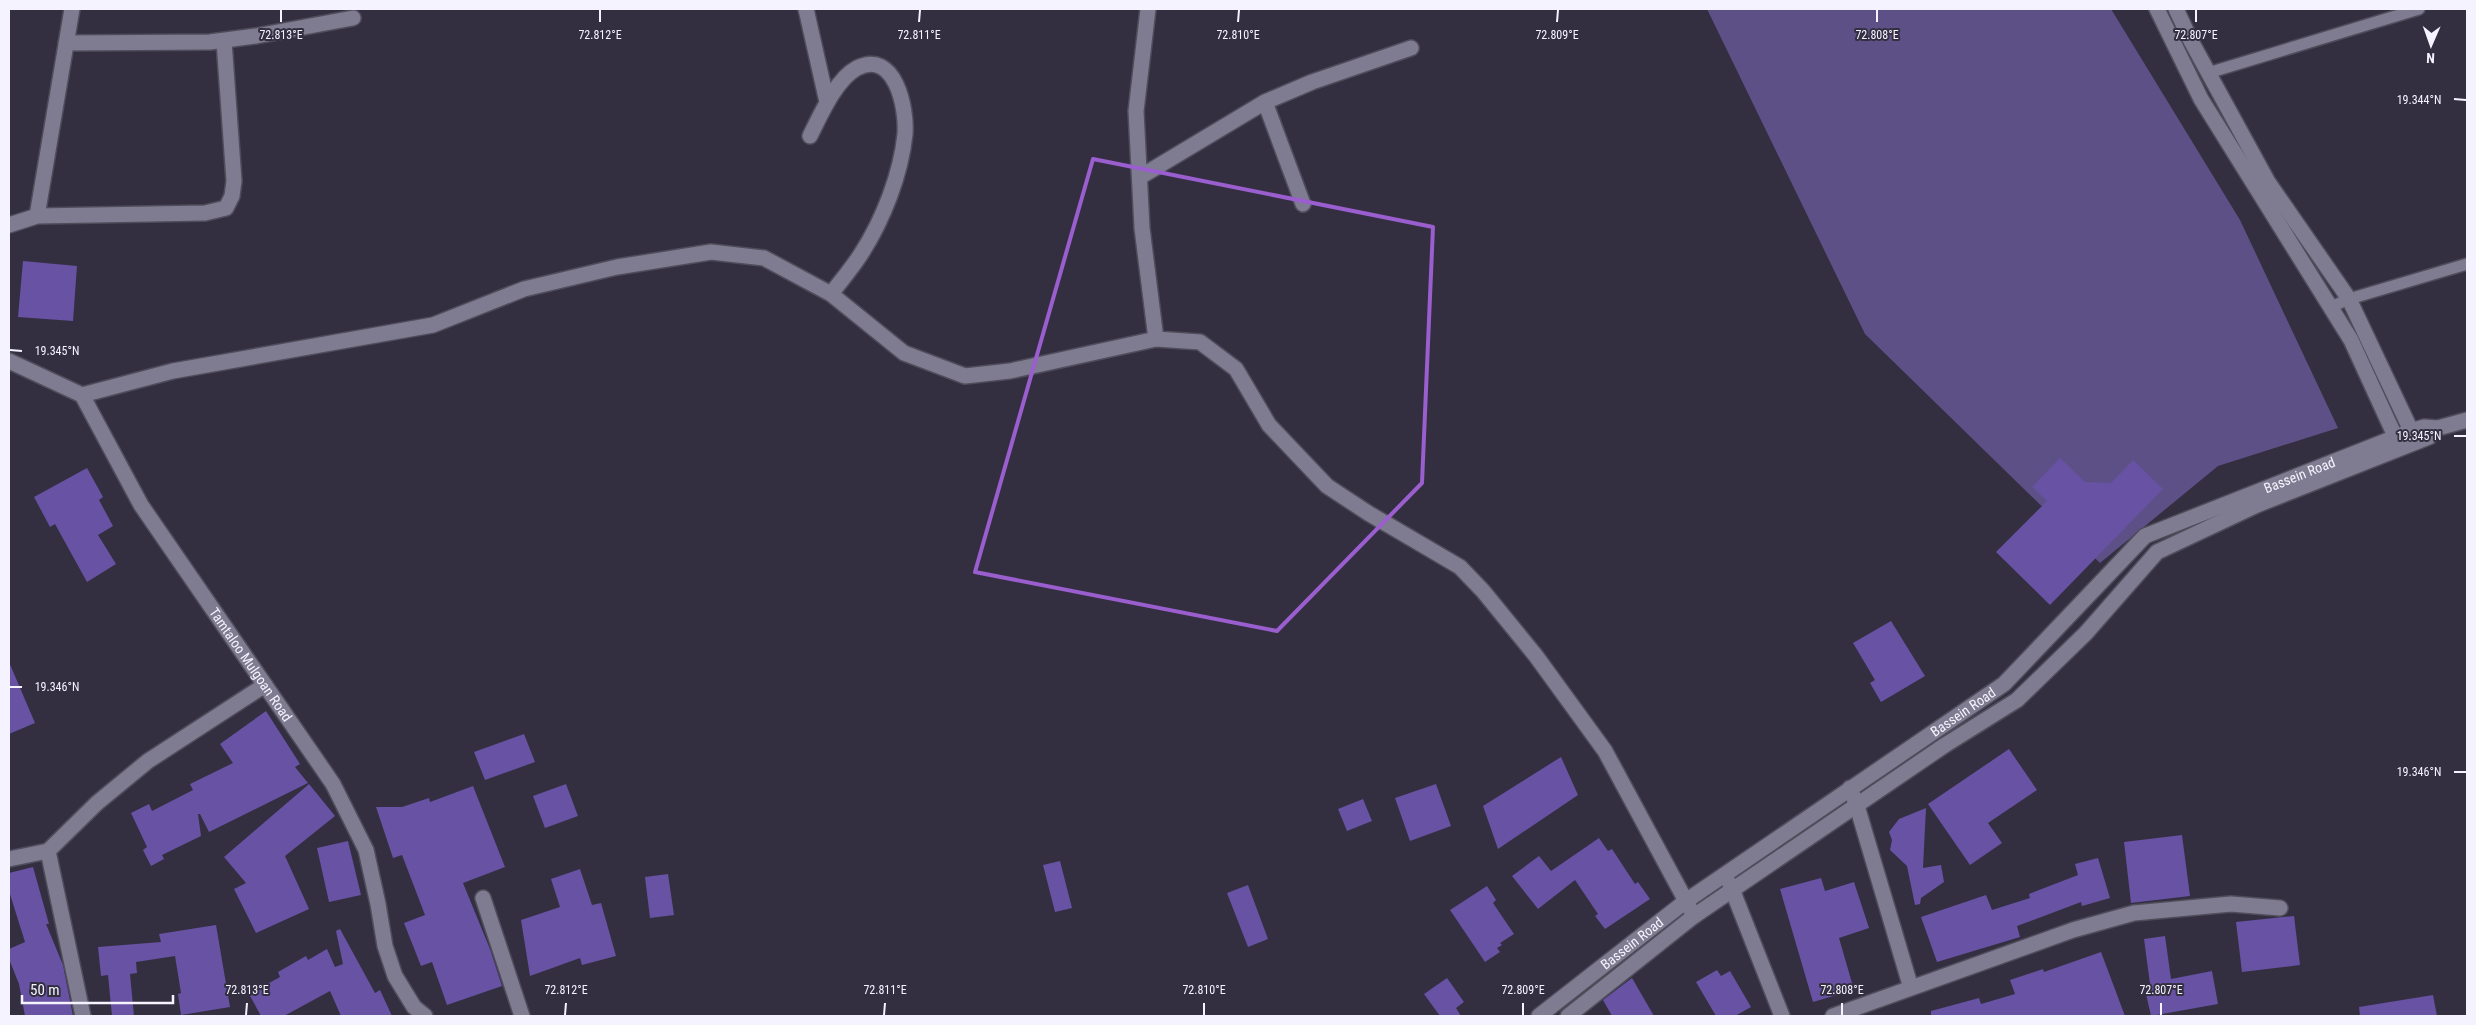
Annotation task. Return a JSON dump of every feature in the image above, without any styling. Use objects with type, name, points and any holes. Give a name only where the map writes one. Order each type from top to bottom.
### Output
[{"type":"street","points":[[37,216],[72,9]]},
{"type":"street","points":[[806,9],[827,102]]},
{"type":"street","points":[[1148,9],[1136,111],[1142,228],[1156,339]]},
{"type":"street","points":[[2157,9],[2201,99],[2350,340],[2398,443]]},
{"type":"street","points":[[2176,9],[2208,73],[2268,182],[2349,299],[2414,437]]},
{"type":"street","points":[[66,43],[167,44],[224,41],[354,18]]},
{"type":"street","points":[[9,225],[37,216],[205,213],[226,208],[232,196],[234,181],[224,41]]},
{"type":"street","points":[[1140,177],[1265,102],[1312,82],[1411,48]]},
{"type":"street","points":[[810,136],[827,102],[846,78],[857,68],[872,65],[883,69],[893,76],[902,95],[905,132],[899,168],[882,213],[862,254],[831,294]]},
{"type":"street","points":[[1265,102],[1303,204]]},
{"type":"street","points":[[9,360],[82,394],[173,371],[433,325],[524,289],[617,267],[711,252],[764,258],[831,294],[904,353],[966,376],[1010,371],[1156,339],[1200,342],[1236,369],[1269,424],[1327,486],[1374,518],[1460,567],[1483,591],[1536,656],[1605,751],[1694,916]]},
{"type":"street","name":"Tamtaloo Mulgoan Road","points":[[82,394],[142,504],[333,784],[366,850],[378,904],[384,946],[395,976],[414,1007],[425,1016]]},
{"type":"street","name":"Bassein Road","points":[[1539,1016],[1686,901],[2004,684],[2145,536],[2414,437],[2424,427],[2438,428],[2467,420]]},
{"type":"street","name":"Bassein Road","points":[[1568,1016],[1694,916],[1733,892],[1945,745],[2017,700],[2086,633],[2157,552],[2257,505],[2398,443]]},
{"type":"street","points":[[9,859],[48,851],[97,803],[148,761],[265,685]]},
{"type":"street","points":[[1850,788],[1911,988]]},
{"type":"street","points":[[48,851],[83,1016]]},
{"type":"street","points":[[1726,873],[1782,1016]]},
{"type":"street","points":[[483,898],[522,1016]]},
{"type":"street","points":[[1833,1016],[2073,930],[2134,913],[2231,904],[2280,908]]},
{"type":"lane","points":[[2208,73],[2419,9]]},
{"type":"lane","points":[[2331,307],[2349,299],[2467,264]]},
{"type":"highlighted area","points":[[1093,159],[1433,227],[1422,483],[1277,631],[975,572]]},
{"type":"shaded area","points":[[1707,9],[2111,9],[2240,220],[2338,428],[2218,466],[2100,563],[1865,334]]},
{"type":"building","points":[[23,261],[77,266],[73,321],[18,317]]},
{"type":"building","points":[[2060,458],[2085,482],[2111,483],[2133,460],[2163,489],[2050,605],[1996,552],[2047,501],[2032,487]]},
{"type":"building","points":[[87,468],[103,497],[99,500],[113,526],[98,535],[116,564],[87,582],[55,524],[50,527],[34,497]]},
{"type":"building","points":[[1891,621],[1925,676],[1881,702],[1870,683],[1875,680],[1853,643]]},
{"type":"building","points":[[9,662],[35,723],[9,734]]},
{"type":"building","points":[[266,711],[300,764],[295,767],[308,783],[209,832],[200,814],[198,814],[201,836],[162,855],[164,859],[151,866],[143,850],[147,847],[131,813],[149,804],[152,811],[193,790],[190,784],[233,763],[220,744]]},
{"type":"building","points":[[524,734],[535,762],[485,780],[474,752]]},
{"type":"building","points":[[2009,749],[2037,790],[1988,823],[2002,843],[1970,865],[1928,804]]},
{"type":"building","points":[[1561,757],[1578,795],[1498,849],[1483,806]]},
{"type":"building","points":[[309,784],[335,816],[285,856],[309,909],[256,933],[234,889],[246,883],[224,857]]},
{"type":"building","points":[[566,784],[578,816],[545,828],[533,796]]},
{"type":"building","points":[[1436,784],[1451,826],[1410,841],[1395,798]]},
{"type":"building","points":[[473,786],[505,867],[463,883],[490,949],[502,986],[447,1005],[432,962],[421,966],[404,923],[425,915],[402,855],[393,858],[376,807],[402,807],[429,798],[430,802]]},
{"type":"building","points":[[1363,799],[1372,821],[1347,831],[1338,809]]},
{"type":"building","points":[[1926,808],[1923,868],[1941,865],[1944,882],[1921,898],[1920,904],[1915,905],[1907,866],[1890,850],[1892,840],[1889,832],[1899,819]]},
{"type":"building","points":[[2182,835],[2190,896],[2131,903],[2124,842]]},
{"type":"building","points":[[1599,838],[1608,851],[1612,849],[1635,884],[1638,882],[1650,899],[1605,929],[1595,916],[1598,914],[1575,880],[1538,909],[1512,876],[1539,856],[1551,871]]},
{"type":"building","points":[[348,841],[361,895],[329,902],[317,848]]},
{"type":"building","points":[[2098,858],[2110,898],[2082,906],[2081,902],[2017,926],[2020,937],[1937,962],[1921,917],[1986,895],[1992,910],[2030,898],[2029,894],[2078,875],[2075,864]]},
{"type":"building","points":[[1060,861],[1072,908],[1055,912],[1043,865]]},
{"type":"building","points":[[33,867],[49,924],[46,924],[63,965],[73,1016],[25,1016],[19,984],[9,959],[9,949],[25,942],[9,891],[9,873]]},
{"type":"building","points":[[580,869],[592,905],[601,903],[616,956],[582,965],[580,958],[530,976],[521,920],[560,907],[551,879]]},
{"type":"building","points":[[668,874],[674,915],[650,918],[645,877]]},
{"type":"building","points":[[1821,878],[1825,891],[1854,882],[1869,928],[1839,938],[1854,990],[1813,1002],[1780,889]]},
{"type":"building","points":[[1248,885],[1268,939],[1248,947],[1227,893]]},
{"type":"building","points":[[1487,886],[1496,900],[1493,903],[1514,934],[1500,943],[1502,945],[1497,948],[1500,952],[1485,962],[1450,910]]},
{"type":"building","points":[[2294,916],[2300,965],[2242,972],[2236,922]]},
{"type":"building","points":[[216,925],[230,1007],[181,1015],[178,994],[181,993],[175,956],[136,962],[137,973],[130,974],[134,1016],[112,1016],[108,975],[101,976],[98,947],[161,942],[159,934]]},
{"type":"building","points":[[340,929],[375,993],[380,990],[392,1016],[341,1016],[330,991],[284,1016],[261,1016],[249,994],[280,977],[278,972],[306,956],[308,960],[327,949],[335,967],[343,964],[336,931]]},
{"type":"building","points":[[2165,936],[2171,979],[2212,971],[2218,1004],[2151,1016],[2144,985],[2150,984],[2144,939]]},
{"type":"building","points":[[2101,952],[2125,1016],[1931,1016],[1931,1011],[1979,998],[1981,1004],[2015,994],[2010,980],[2043,969],[2044,972]]},
{"type":"building","points":[[1717,970],[1721,976],[1730,971],[1751,1007],[1735,1016],[1716,1016],[1696,982]]},
{"type":"building","points":[[1447,978],[1464,1002],[1456,1008],[1461,1016],[1440,1016],[1424,994]]},
{"type":"building","points":[[1632,978],[1654,1016],[1612,1016],[1603,1000]]},
{"type":"building","points":[[2433,995],[2437,1016],[2360,1016],[2359,1007]]}]
